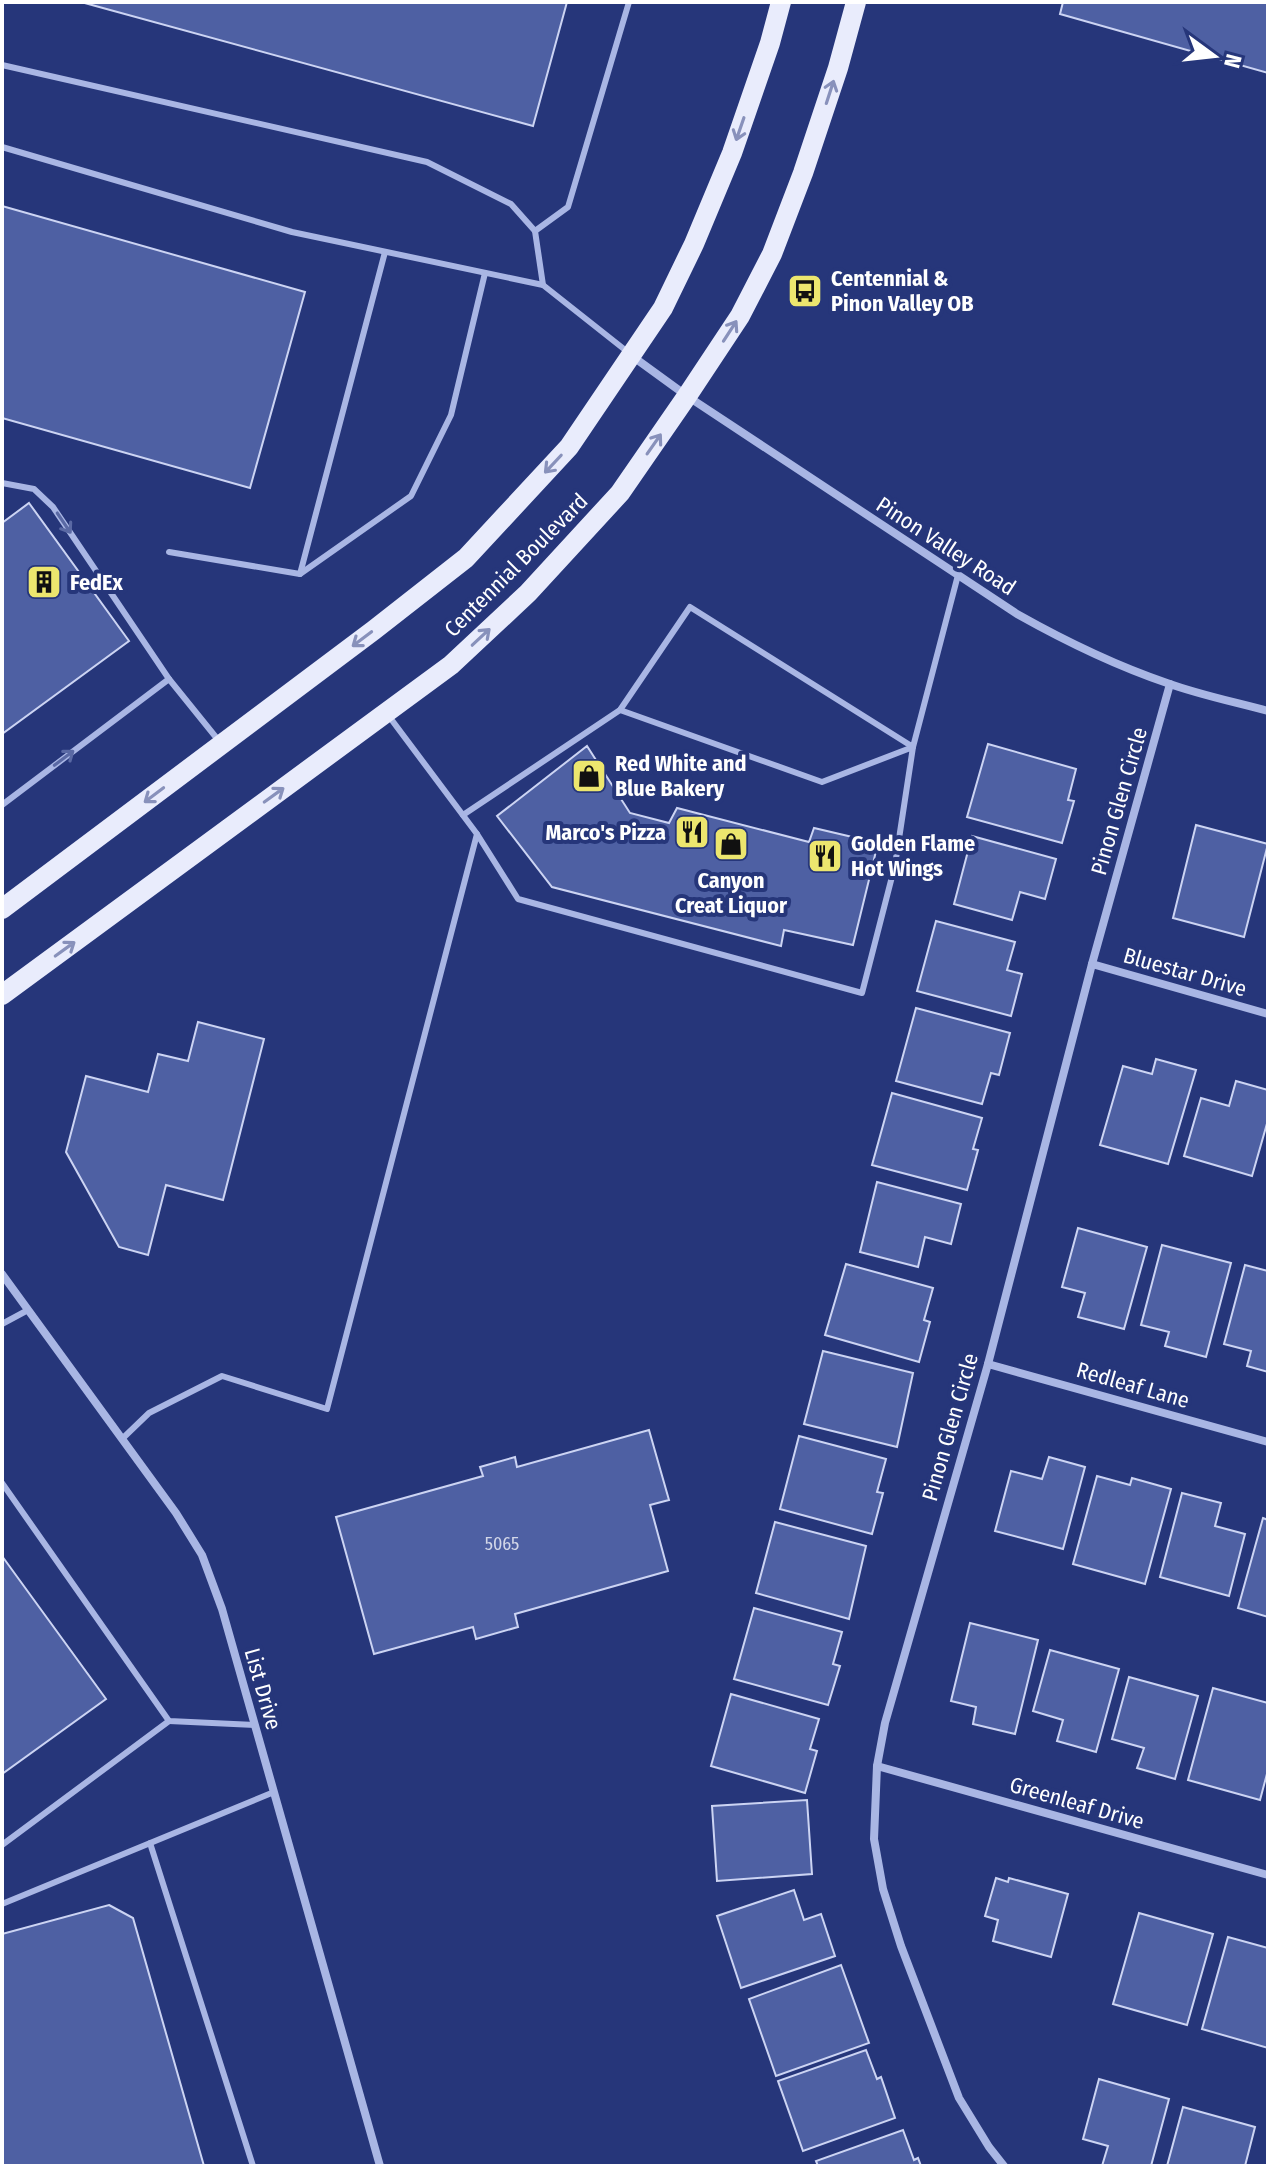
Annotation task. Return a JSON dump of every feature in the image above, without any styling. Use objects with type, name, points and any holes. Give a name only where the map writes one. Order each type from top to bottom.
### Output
[{"type":"main road","name":"Centennial Boulevard","points":[[2,909],[466,558],[569,447],[663,308],[694,244],[732,153],[781,2]]},
{"type":"main road","name":"Centennial Boulevard","points":[[2,995],[451,665],[528,593],[620,493],[740,316],[772,254],[838,68],[856,2]]},
{"type":"street","name":"Pinon Valley Road","points":[[632,356],[687,396],[1017,614],[1057,637],[1107,661],[1170,684],[1268,711]]},
{"type":"street","name":"Pinon Glen Circle","points":[[1004,2166],[959,2098],[901,1946],[883,1889],[874,1839],[877,1766],[885,1723],[988,1364],[1092,964],[1170,684]]},
{"type":"street","name":"Bluestar Drive","points":[[1092,964],[1268,1014]]},
{"type":"street","name":"List Drive","points":[[2,1274],[176,1513],[202,1555],[222,1609],[380,2166]]},
{"type":"street","name":"Redleaf Lane","points":[[988,1364],[1268,1442]]},
{"type":"street","name":"Greenleaf Drive","points":[[877,1766],[1268,1875]]},
{"type":"lane","points":[[535,231],[568,207],[629,2]]},
{"type":"lane","points":[[2,65],[427,162],[511,204],[535,231],[543,285]]},
{"type":"lane","points":[[2,147],[292,232],[543,285],[632,356]]},
{"type":"lane","points":[[300,574],[385,252]]},
{"type":"lane","points":[[169,552],[300,574],[411,496],[451,415],[485,273]]},
{"type":"lane","points":[[2,483],[34,489],[53,507],[169,679],[221,745]]},
{"type":"lane","points":[[387,712],[477,834],[518,899],[862,993],[895,865],[913,747],[958,575]]},
{"type":"lane","points":[[463,815],[620,710],[690,607],[913,747]]},
{"type":"lane","points":[[2,805],[169,679]]},
{"type":"lane","points":[[620,710],[822,782],[913,747]]},
{"type":"lane","points":[[122,1439],[149,1413],[222,1376],[327,1409],[477,834]]},
{"type":"lane","points":[[2,1324],[28,1310]]},
{"type":"lane","points":[[2,1483],[169,1721]]},
{"type":"lane","points":[[2,1845],[169,1721],[255,1725]]},
{"type":"lane","points":[[2,1904],[274,1792]]},
{"type":"lane","points":[[150,1843],[253,2166]]},
{"type":"building","points":[[81,2],[567,2],[533,126]]},
{"type":"building","points":[[1063,2],[1268,2],[1268,73],[1060,14]]},
{"type":"building","points":[[2,206],[305,292],[250,488],[2,418]]},
{"type":"building","name":"FedEx","points":[[29,503],[129,641],[2,734],[2,523]]},
{"type":"building","points":[[988,744],[1076,769],[1068,800],[1074,801],[1062,843],[967,817]]},
{"type":"building","points":[[587,746],[630,813],[669,823],[677,808],[809,842],[814,828],[878,843],[853,945],[784,930],[781,946],[552,887],[497,816]]},
{"type":"building","points":[[1196,825],[1268,844],[1244,937],[1173,918]]},
{"type":"building","points":[[972,836],[1056,859],[1045,899],[1020,892],[1012,920],[954,904]]},
{"type":"building","points":[[936,921],[1015,942],[1007,970],[1022,974],[1011,1016],[917,991]]},
{"type":"building","points":[[916,1008],[1010,1033],[999,1075],[991,1073],[982,1104],[896,1081]]},
{"type":"building","points":[[198,1022],[264,1039],[223,1200],[166,1185],[148,1255],[119,1247],[66,1152],[86,1076],[148,1092],[158,1054],[188,1061]]},
{"type":"building","points":[[1156,1059],[1196,1070],[1168,1164],[1100,1145],[1123,1066],[1152,1074]]},
{"type":"building","points":[[1236,1081],[1268,1090],[1268,1120],[1252,1176],[1184,1156],[1201,1098],[1229,1106]]},
{"type":"building","points":[[892,1093],[982,1118],[973,1149],[978,1150],[967,1190],[872,1165]]},
{"type":"building","points":[[877,1182],[961,1204],[951,1244],[925,1237],[918,1267],[860,1252]]},
{"type":"building","points":[[1078,1228],[1147,1247],[1124,1329],[1078,1317],[1085,1293],[1062,1287]]},
{"type":"building","points":[[1162,1245],[1231,1263],[1206,1357],[1165,1346],[1169,1332],[1141,1325]]},
{"type":"building","points":[[846,1264],[933,1288],[924,1320],[930,1322],[919,1362],[825,1335]]},
{"type":"building","points":[[1245,1265],[1268,1271],[1268,1372],[1247,1366],[1251,1351],[1224,1344]]},
{"type":"building","points":[[823,1351],[913,1373],[897,1447],[804,1424]]},
{"type":"building","points":[[649,1430],[669,1500],[650,1505],[668,1571],[515,1614],[518,1627],[476,1639],[473,1627],[374,1654],[336,1517],[483,1476],[480,1467],[515,1457],[517,1467]]},
{"type":"building","points":[[799,1436],[886,1459],[877,1492],[883,1493],[872,1534],[780,1509]]},
{"type":"building","points":[[1049,1457],[1085,1467],[1063,1549],[995,1531],[1011,1471],[1042,1479]]},
{"type":"building","points":[[1097,1476],[1130,1485],[1132,1478],[1171,1489],[1145,1584],[1073,1564]]},
{"type":"building","points":[[1182,1493],[1221,1503],[1215,1526],[1245,1534],[1229,1596],[1160,1577]]},
{"type":"building","points":[[1263,1518],[1268,1520],[1268,1617],[1238,1608]]},
{"type":"building","points":[[775,1522],[866,1546],[849,1619],[756,1593]]},
{"type":"building","points":[[2,1556],[106,1699],[2,1774]]},
{"type":"building","points":[[754,1608],[842,1632],[833,1664],[840,1666],[828,1705],[734,1679]]},
{"type":"building","points":[[970,1623],[1038,1640],[1015,1734],[973,1724],[976,1707],[951,1701]]},
{"type":"building","points":[[1050,1650],[1119,1669],[1096,1752],[1057,1741],[1063,1720],[1033,1711]]},
{"type":"building","points":[[1129,1677],[1198,1696],[1175,1779],[1137,1768],[1144,1748],[1112,1739]]},
{"type":"building","points":[[1213,1688],[1268,1703],[1268,1770],[1260,1800],[1188,1780]]},
{"type":"building","points":[[731,1694],[819,1719],[810,1749],[817,1751],[805,1793],[711,1766]]},
{"type":"building","points":[[807,1800],[812,1874],[717,1881],[712,1806]]},
{"type":"building","points":[[996,1878],[1008,1882],[1009,1878],[1068,1894],[1051,1957],[993,1941],[998,1920],[985,1916]]},
{"type":"building","points":[[794,1890],[804,1920],[821,1914],[835,1956],[741,1988],[717,1916]]},
{"type":"building","points":[[109,1905],[133,1918],[204,2166],[2,2166],[2,1934]]},
{"type":"building","points":[[1139,1913],[1213,1934],[1187,2025],[1113,2004]]},
{"type":"building","points":[[1228,1937],[1268,1948],[1268,2048],[1202,2029]]},
{"type":"building","points":[[841,1965],[869,2043],[776,2076],[749,1999]]},
{"type":"building","points":[[866,2050],[877,2079],[881,2077],[895,2118],[803,2151],[778,2081]]},
{"type":"building","points":[[1099,2079],[1169,2099],[1151,2166],[1102,2166],[1108,2146],[1083,2139]]},
{"type":"building","points":[[1183,2107],[1255,2127],[1245,2166],[1167,2166]]},
{"type":"building","points":[[903,2130],[914,2160],[918,2158],[921,2166],[818,2166],[816,2161]]},
{"type":"place","name":"Centennial & Pinon Valley OB","points":[[805,291]]},
{"type":"place","name":"FedEx","points":[[44,582]]},
{"type":"place","name":"Red White and Blue Bakery","points":[[589,776]]},
{"type":"place","name":"Marco's Pizza","points":[[692,832]]},
{"type":"place","name":"Canyon Creat Liquor","points":[[731,844]]},
{"type":"place","name":"Golden Flame Hot Wings","points":[[825,856]]}]
